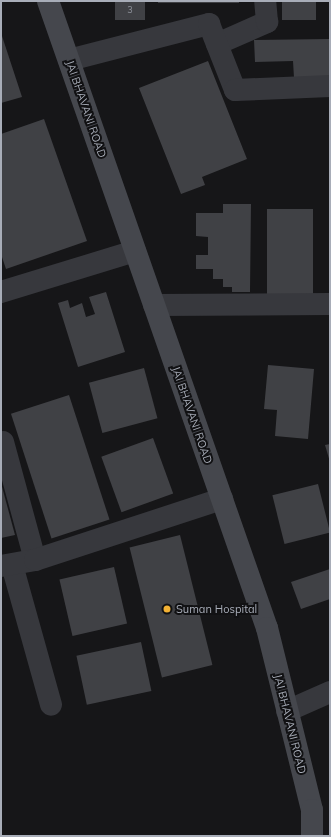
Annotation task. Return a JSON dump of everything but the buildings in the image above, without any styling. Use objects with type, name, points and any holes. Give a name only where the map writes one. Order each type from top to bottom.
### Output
[{"type":"street","name":"JAI BHAVANI ROAD","points":[[48,1],[267,628],[312,810],[312,836]]},
{"type":"street","points":[[217,44],[267,22],[265,1]]},
{"type":"street","points":[[69,60],[209,24],[235,90],[330,86]]},
{"type":"street","points":[[1,292],[135,251]]},
{"type":"street","points":[[154,305],[330,304]]},
{"type":"street","points":[[3,442],[35,560]]},
{"type":"street","points":[[51,705],[6,565],[35,560],[222,499]]},
{"type":"street","points":[[287,711],[330,692]]},
{"type":"place","name":"Suman Hospital","points":[[167,609]]}]
